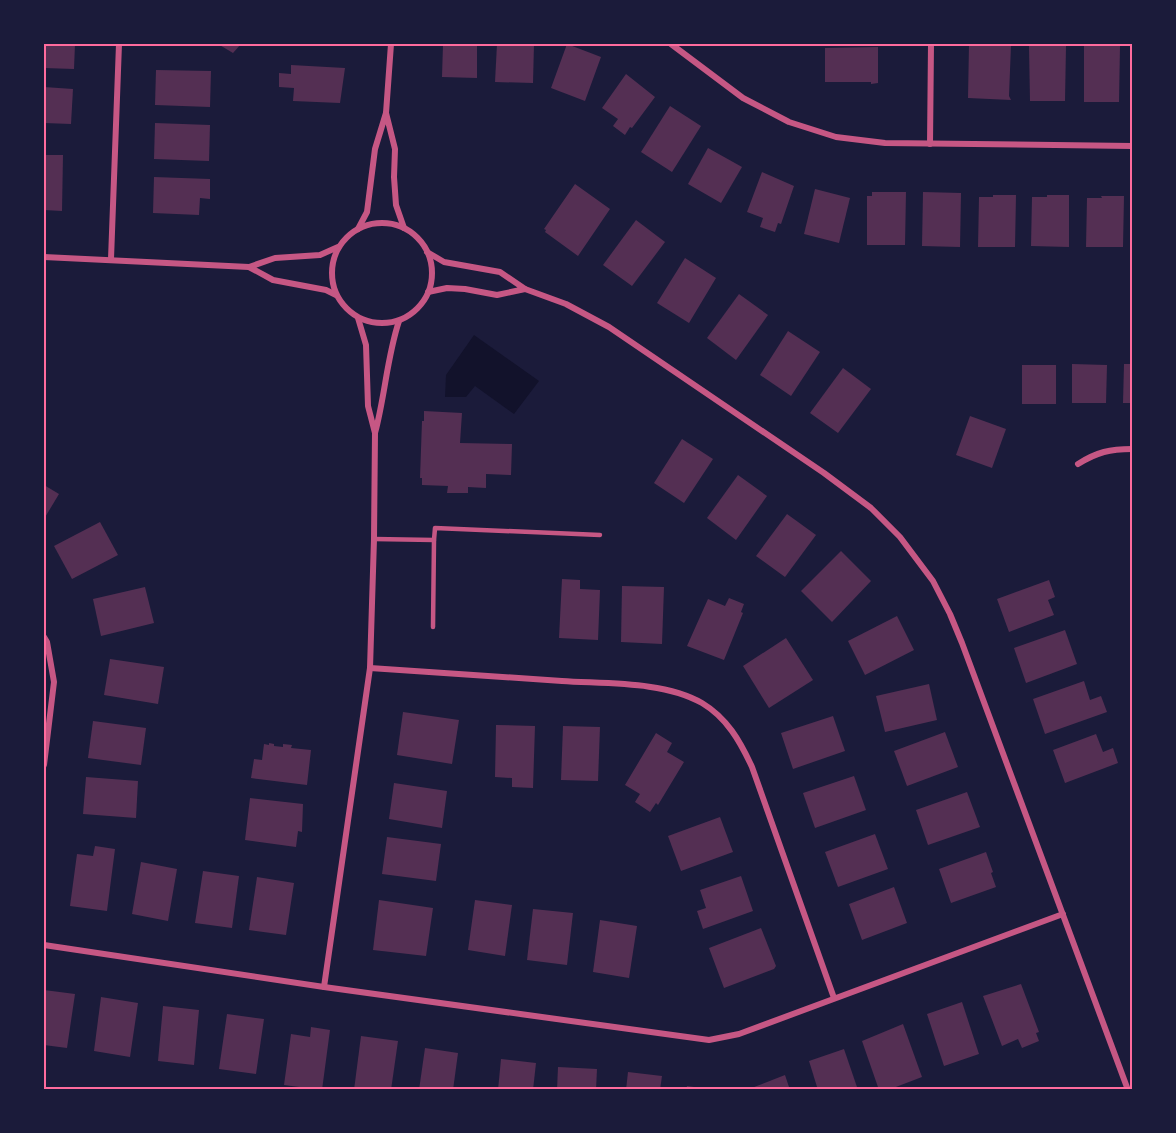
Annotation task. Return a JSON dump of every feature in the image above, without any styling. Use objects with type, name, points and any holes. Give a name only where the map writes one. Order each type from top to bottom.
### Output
[{"type":"street","points":[[111,259],[119,44]]},
{"type":"street","points":[[358,229],[367,212],[375,149],[386,113],[391,44]]},
{"type":"street","points":[[671,44],[743,98],[789,122],[836,137],[885,143],[1132,146]]},
{"type":"street","points":[[930,144],[931,44]]},
{"type":"street","points":[[386,113],[395,149],[396,205],[404,228]]},
{"type":"street","points":[[381,223],[404,228],[421,242],[427,252],[432,279],[428,292],[421,305],[399,321],[386,324],[372,323],[358,318],[345,309],[336,295],[332,270],[339,247],[358,229],[381,223]]},
{"type":"street","points":[[44,257],[249,267],[275,258],[320,255],[339,247]]},
{"type":"street","points":[[427,252],[444,262],[500,272],[525,289],[566,304],[609,327],[824,473],[871,508],[900,537],[933,581],[950,614],[1128,1089]]},
{"type":"street","points":[[249,267],[273,280],[326,290],[336,295]]},
{"type":"street","points":[[428,292],[456,288],[497,295],[525,289]]},
{"type":"street","points":[[358,318],[366,345],[368,406],[375,433]]},
{"type":"street","points":[[324,987],[370,668],[375,433],[382,407],[391,343],[399,321]]},
{"type":"street","points":[[1078,464],[1097,453],[1132,449]]},
{"type":"street","points":[[44,637],[47,642],[54,682],[44,765]]},
{"type":"street","points":[[370,668],[629,686],[681,693],[702,704],[720,717],[739,739],[752,766],[834,998]]},
{"type":"street","points":[[44,945],[324,987],[709,1040],[739,1034],[1063,915]]},
{"type":"lane","points":[[433,627],[435,528],[600,535]]},
{"type":"lane","points":[[374,539],[434,540]]},
{"type":"shaded area","points":[[474,335],[539,381],[514,414],[475,386],[466,397],[445,397],[446,375]]},
{"type":"building","points":[[44,44],[75,44],[74,69],[44,68]]},
{"type":"building","points":[[218,44],[241,44],[233,53]]},
{"type":"building","points":[[443,44],[477,44],[477,78],[442,77]]},
{"type":"building","points":[[497,44],[534,44],[533,83],[495,82]]},
{"type":"building","points":[[567,44],[601,57],[585,101],[551,88]]},
{"type":"building","points":[[969,44],[1011,45],[1009,96],[1011,100],[968,98]]},
{"type":"building","points":[[1029,46],[1066,46],[1065,101],[1030,101]]},
{"type":"building","points":[[1084,46],[1120,46],[1119,102],[1084,102]]},
{"type":"building","points":[[878,47],[878,83],[825,82],[825,48]]},
{"type":"building","points":[[291,65],[345,68],[340,103],[293,101],[294,88],[279,87],[279,73],[291,74]]},
{"type":"building","points":[[156,70],[211,71],[210,107],[155,105]]},
{"type":"building","points":[[626,74],[655,97],[625,135],[613,126],[618,119],[602,108]]},
{"type":"building","points":[[44,87],[73,89],[71,124],[44,123]]},
{"type":"building","points":[[670,106],[701,126],[672,172],[641,152]]},
{"type":"building","points":[[155,123],[210,125],[209,161],[154,159]]},
{"type":"building","points":[[708,148],[742,167],[721,203],[688,184]]},
{"type":"building","points":[[44,155],[63,155],[62,211],[44,210]]},
{"type":"building","points":[[762,172],[794,186],[781,224],[778,223],[775,232],[760,227],[763,218],[747,212]]},
{"type":"building","points":[[154,177],[210,179],[210,199],[200,198],[199,215],[153,213]]},
{"type":"building","points":[[575,184],[610,209],[578,256],[544,229]]},
{"type":"building","points":[[815,189],[850,198],[839,243],[804,234]]},
{"type":"building","points":[[872,192],[906,192],[905,245],[867,245],[867,196],[872,196]]},
{"type":"building","points":[[923,192],[961,193],[960,247],[922,246]]},
{"type":"building","points":[[993,195],[1016,195],[1015,247],[978,247],[979,197],[993,197]]},
{"type":"building","points":[[1047,195],[1069,195],[1069,247],[1031,246],[1032,197],[1047,197]]},
{"type":"building","points":[[1101,196],[1124,196],[1123,247],[1086,247],[1087,198],[1102,198]]},
{"type":"building","points":[[636,220],[665,242],[632,286],[603,265]]},
{"type":"building","points":[[685,258],[716,278],[689,323],[657,303]]},
{"type":"building","points":[[739,294],[768,315],[736,360],[707,338]]},
{"type":"building","points":[[788,331],[820,352],[791,396],[760,375]]},
{"type":"building","points":[[1072,364],[1107,365],[1106,403],[1072,403]]},
{"type":"building","points":[[1124,364],[1132,364],[1132,403],[1123,403]]},
{"type":"building","points":[[1022,365],[1056,365],[1056,404],[1022,404]]},
{"type":"building","points":[[843,368],[871,389],[838,433],[810,413]]},
{"type":"building","points":[[424,411],[462,413],[460,443],[512,444],[511,475],[486,474],[486,488],[468,487],[468,493],[447,493],[448,486],[422,485],[422,478],[420,478]]},
{"type":"building","points":[[970,416],[1006,429],[992,468],[956,455]]},
{"type":"building","points":[[682,439],[713,459],[684,503],[654,483]]},
{"type":"building","points":[[738,475],[767,496],[736,540],[707,518]]},
{"type":"building","points":[[44,485],[59,494],[44,519]]},
{"type":"building","points":[[787,514],[816,535],[785,577],[756,556]]},
{"type":"building","points":[[100,522],[118,555],[72,579],[54,546]]},
{"type":"building","points":[[841,551],[871,581],[832,622],[801,591]]},
{"type":"building","points":[[562,579],[580,580],[580,589],[600,590],[598,640],[559,638]]},
{"type":"building","points":[[1049,580],[1055,597],[1048,600],[1054,615],[1009,632],[997,599]]},
{"type":"building","points":[[622,586],[664,587],[662,644],[621,642]]},
{"type":"building","points":[[145,587],[154,623],[101,636],[93,599]]},
{"type":"building","points":[[729,598],[744,604],[741,612],[743,613],[724,660],[687,646],[708,599],[725,606]]},
{"type":"building","points":[[897,616],[914,650],[865,675],[848,641]]},
{"type":"building","points":[[1065,630],[1077,664],[1026,683],[1014,648]]},
{"type":"building","points":[[786,638],[813,680],[769,708],[743,666]]},
{"type":"building","points":[[110,659],[164,667],[158,704],[104,695]]},
{"type":"building","points":[[1084,681],[1090,700],[1101,696],[1107,712],[1045,734],[1033,699]]},
{"type":"building","points":[[929,684],[937,720],[885,732],[876,696]]},
{"type":"building","points":[[403,712],[459,720],[452,764],[397,755]]},
{"type":"building","points":[[833,716],[845,751],[793,769],[781,733]]},
{"type":"building","points":[[93,721],[146,728],[141,765],[88,758]]},
{"type":"building","points":[[496,725],[535,726],[533,788],[512,787],[512,778],[495,777]]},
{"type":"building","points":[[563,726],[600,727],[598,781],[561,780]]},
{"type":"building","points":[[945,732],[958,767],[907,786],[894,751]]},
{"type":"building","points":[[656,733],[672,743],[667,752],[684,762],[658,805],[656,803],[650,812],[635,802],[640,794],[625,785]]},
{"type":"building","points":[[1096,734],[1103,752],[1113,748],[1118,763],[1065,783],[1053,750]]},
{"type":"building","points":[[269,743],[274,746],[283,747],[283,744],[292,745],[291,748],[311,750],[307,785],[251,778],[254,759],[262,760],[264,744],[269,745]]},
{"type":"building","points":[[854,776],[866,810],[815,828],[803,793]]},
{"type":"building","points":[[86,777],[138,781],[136,818],[83,814]]},
{"type":"building","points":[[394,783],[447,791],[442,828],[389,819]]},
{"type":"building","points":[[967,792],[980,827],[928,845],[916,810]]},
{"type":"building","points":[[250,798],[303,804],[302,832],[298,831],[296,847],[245,840]]},
{"type":"building","points":[[720,817],[733,852],[681,871],[668,836]]},
{"type":"building","points":[[875,834],[888,869],[838,887],[825,852]]},
{"type":"building","points":[[387,837],[441,844],[436,881],[382,874]]},
{"type":"building","points":[[95,846],[115,849],[107,911],[70,906],[77,854],[93,856]]},
{"type":"building","points":[[986,852],[996,887],[951,903],[939,869]]},
{"type":"building","points":[[141,862],[177,869],[168,921],[132,914]]},
{"type":"building","points":[[203,871],[239,876],[232,928],[195,923]]},
{"type":"building","points":[[741,876],[753,911],[703,929],[697,911],[706,908],[700,890]]},
{"type":"building","points":[[257,877],[294,883],[286,935],[249,930]]},
{"type":"building","points":[[894,887],[907,923],[862,940],[849,904]]},
{"type":"building","points":[[379,900],[433,908],[426,956],[373,950]]},
{"type":"building","points":[[475,900],[512,905],[505,956],[468,950]]},
{"type":"building","points":[[533,909],[573,913],[567,965],[527,960]]},
{"type":"building","points":[[600,920],[637,926],[629,978],[593,972]]},
{"type":"building","points":[[761,928],[776,966],[774,969],[724,988],[709,948]]},
{"type":"building","points":[[1021,984],[1039,1032],[1036,1033],[1039,1041],[1022,1048],[1018,1039],[1002,1046],[983,996]]},
{"type":"building","points":[[44,990],[75,994],[67,1048],[44,1045]]},
{"type":"building","points":[[101,997],[138,1003],[130,1057],[94,1051]]},
{"type":"building","points":[[962,1002],[979,1054],[944,1066],[927,1014]]},
{"type":"building","points":[[163,1006],[199,1010],[194,1065],[158,1061]]},
{"type":"building","points":[[227,1014],[264,1019],[256,1074],[219,1069]]},
{"type":"building","points":[[903,1024],[922,1077],[888,1090],[879,1090],[862,1041]]},
{"type":"building","points":[[311,1027],[330,1030],[322,1090],[284,1085],[291,1034],[310,1037]]},
{"type":"building","points":[[361,1036],[398,1041],[391,1090],[354,1090]]},
{"type":"building","points":[[425,1048],[458,1053],[453,1090],[419,1090]]},
{"type":"building","points":[[844,1049],[858,1090],[818,1090],[809,1061]]},
{"type":"building","points":[[501,1059],[536,1063],[533,1090],[498,1090]]},
{"type":"building","points":[[558,1067],[597,1069],[596,1090],[557,1090]]},
{"type":"building","points":[[628,1072],[662,1076],[660,1090],[626,1090]]},
{"type":"building","points":[[785,1075],[790,1090],[749,1090],[749,1089]]},
{"type":"building","points":[[687,1086],[701,1088],[701,1090],[686,1090]]}]
